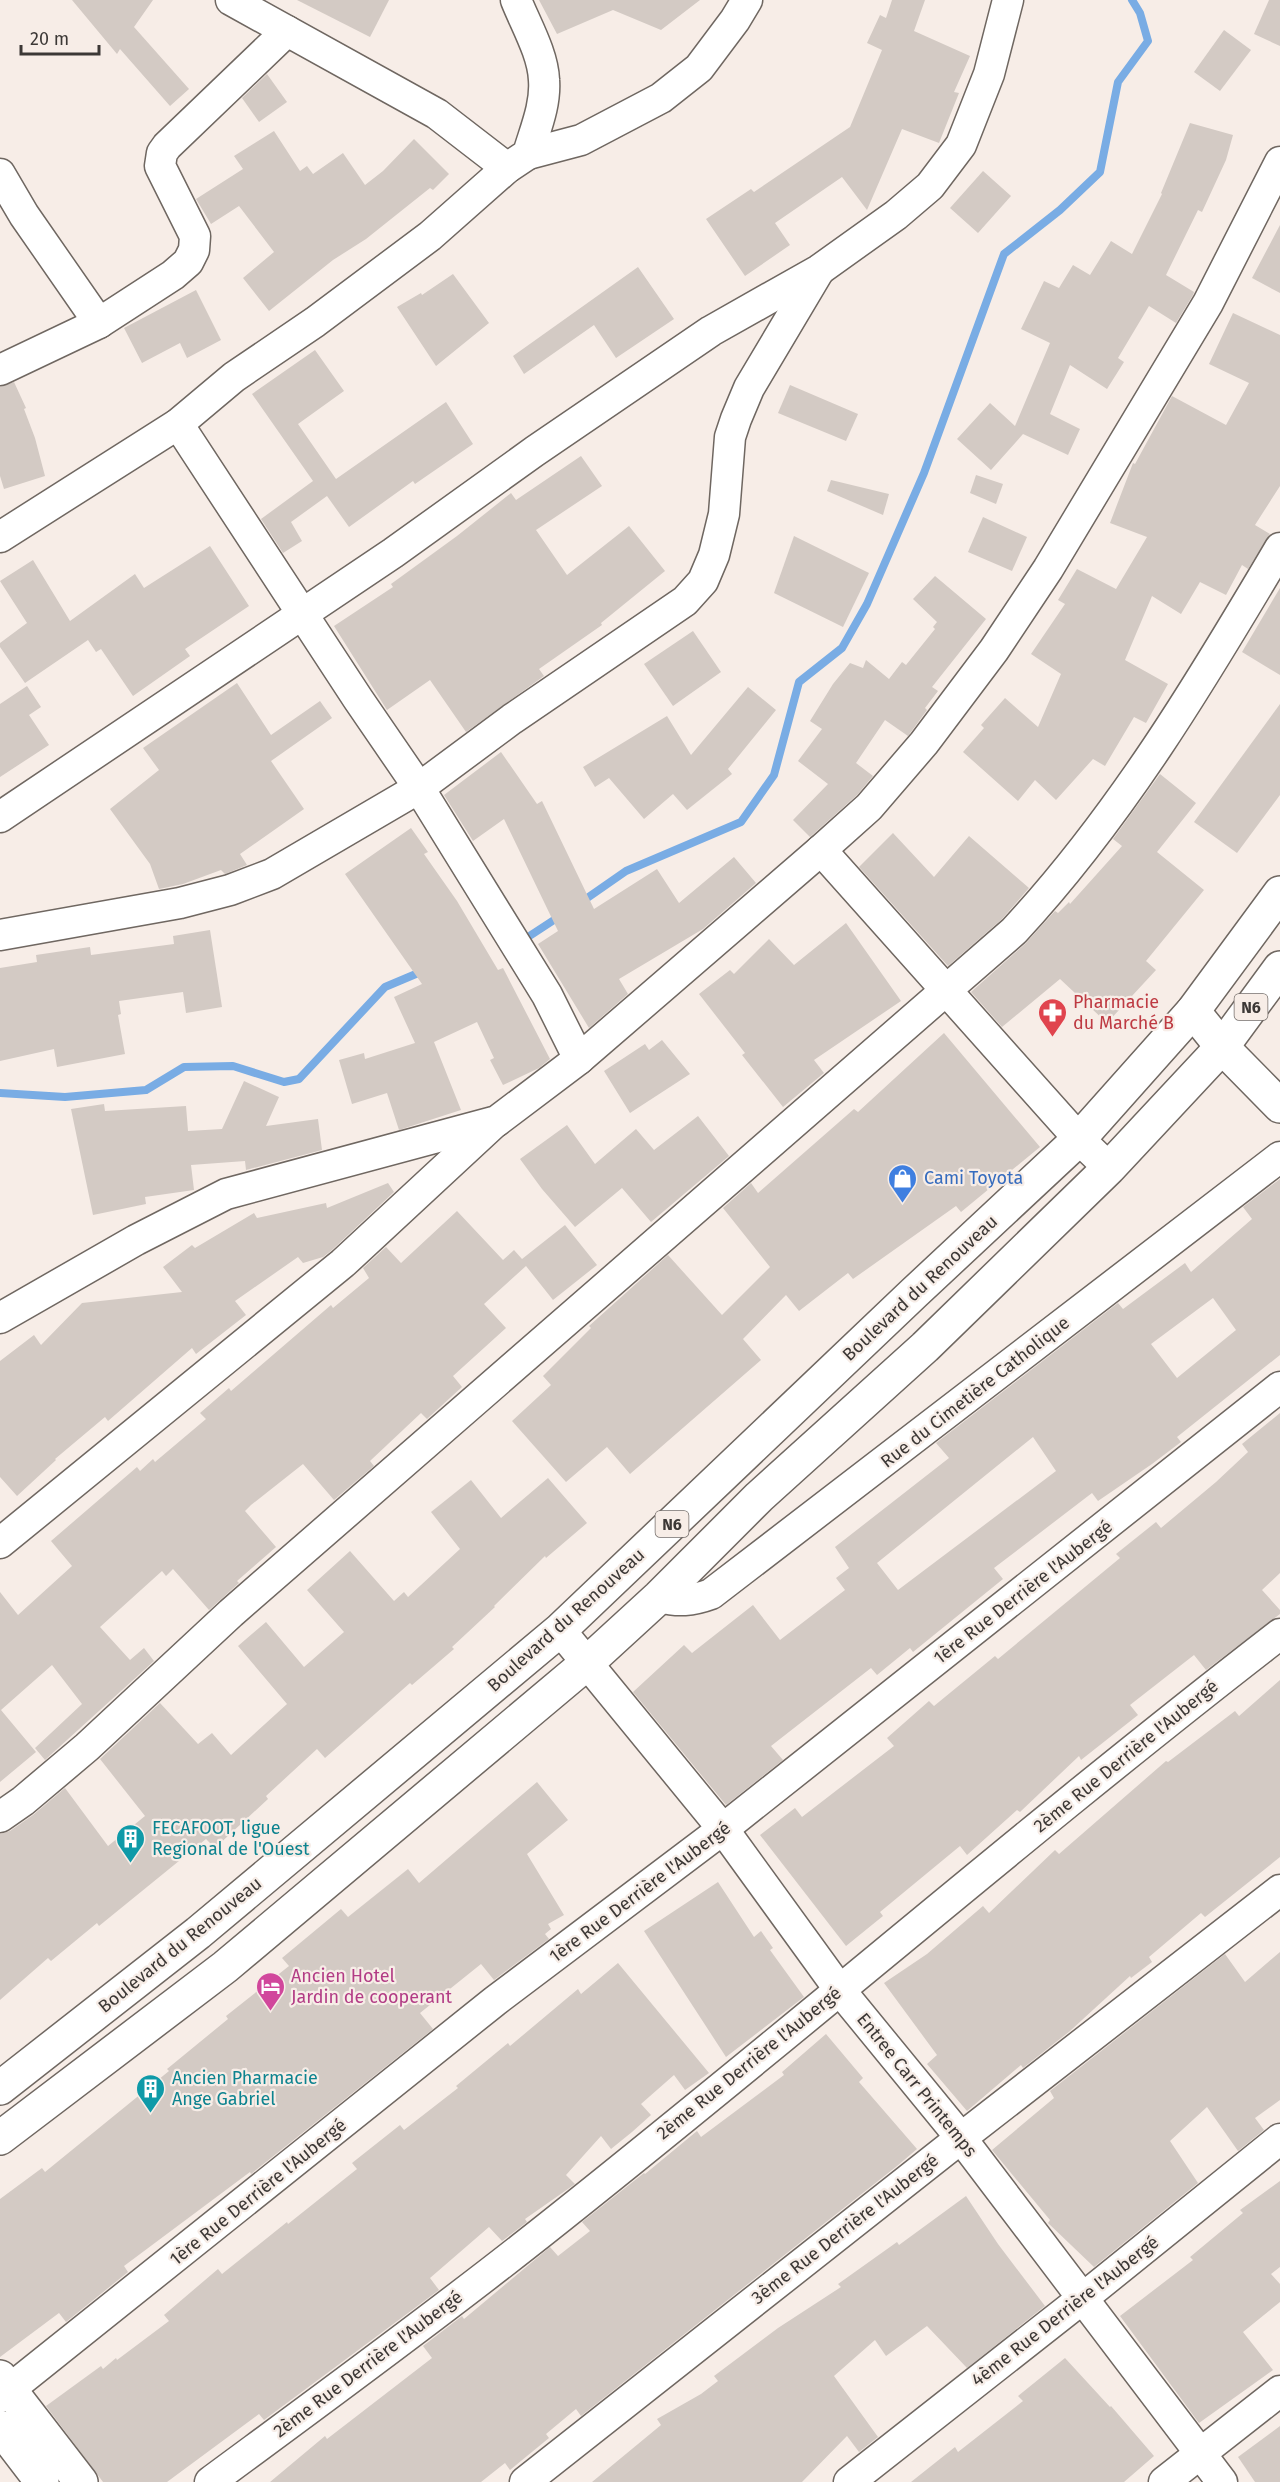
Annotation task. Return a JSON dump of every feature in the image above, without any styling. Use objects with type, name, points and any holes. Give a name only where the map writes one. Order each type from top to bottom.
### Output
[{"type":"main road","name":"Boulevard du Renouveau","points":[[0,2088],[198,1933],[560,1630],[1079,1139],[1193,1011],[1280,893]]},
{"type":"main road","name":"N6","points":[[0,2138],[234,1959],[587,1663],[659,1598],[759,1497],[925,1347],[1109,1168],[1222,1047],[1280,968]]},
{"type":"main road","points":[[1193,1011],[1222,1047],[1280,1106]]},
{"type":"main road","points":[[164,1959],[188,1994]]},
{"type":"main road","points":[[4,2388],[81,2482]]},
{"type":"main road","points":[[0,2427],[42,2482]]},
{"type":"street","points":[[231,0],[517,161]]},
{"type":"street","points":[[516,0],[538,56],[544,79],[543,103],[517,161]]},
{"type":"street","points":[[0,537],[178,424],[234,377],[315,322],[429,236],[517,161],[581,141],[661,98],[699,68],[747,0]]},
{"type":"street","points":[[0,818],[303,613],[711,331],[819,270],[896,215],[930,186],[961,145],[989,74],[1008,0]]},
{"type":"street","points":[[0,369],[99,323],[173,275],[188,262],[194,250],[195,236],[160,166],[162,153],[286,31]]},
{"type":"street","points":[[0,1543],[343,1263],[497,1121],[579,1059],[868,807],[924,743],[994,650],[1048,569],[1208,303],[1280,162]]},
{"type":"street","points":[[0,174],[24,215],[99,323]]},
{"type":"street","points":[[0,934],[180,903],[230,890],[272,874],[419,788],[512,719],[685,601],[703,581],[714,555],[724,513],[730,437],[736,419],[749,388],[819,270]]},
{"type":"street","points":[[178,424],[419,788],[547,995],[579,1059]]},
{"type":"street","points":[[0,1817],[23,1801],[87,1747],[231,1612],[946,989],[970,971],[1021,924],[1047,895],[1113,810],[1164,737],[1280,549]]},
{"type":"street","points":[[821,850],[1079,1139],[1109,1168]]},
{"type":"street","points":[[0,1318],[136,1240],[226,1194],[497,1121]]},
{"type":"street","name":"Rue du Cimetière Catholique","points":[[659,1598],[691,1601],[711,1594],[1280,1157]]},
{"type":"street","name":"1ère Rue Derrière l'Aubergé","points":[[4,2388],[495,2001],[723,1829],[1280,1387]]},
{"type":"street","name":"Entree Carr Printemps","points":[[560,1630],[723,1829],[839,1989],[961,2138],[1222,2482]]},
{"type":"street","name":"2ème Rue Derrière l'Aubergé","points":[[210,2482],[411,2334],[530,2241],[1162,1724],[1280,1634]]},
{"type":"street","name":"3ème Rue Derrière l'Aubergé","points":[[525,2482],[1280,1890]]},
{"type":"street","name":"4ème Rue Derrière l'Aubergé","points":[[849,2482],[1280,2139]]},
{"type":"street","points":[[1164,2482],[1280,2391]]},
{"type":"building","points":[[72,0],[153,0],[134,27],[189,89],[170,106],[120,49],[117,54]]},
{"type":"building","points":[[297,0],[389,0],[370,37]]},
{"type":"building","points":[[539,0],[700,0],[661,30],[613,10],[557,34]]},
{"type":"building","points":[[892,0],[925,0],[914,31],[970,56],[954,92],[959,93],[939,143],[902,129],[867,210],[842,177],[775,223],[790,245],[745,276],[706,219],[751,189],[754,192],[850,127],[882,50],[867,43],[880,15],[886,18]]},
{"type":"building","points":[[1269,0],[1280,0],[1280,46],[1254,34]]},
{"type":"building","points":[[1224,30],[1251,50],[1220,91],[1194,72]]},
{"type":"building","points":[[267,74],[287,102],[259,122],[242,98]]},
{"type":"building","points":[[1190,123],[1233,135],[1226,160],[1202,212],[1198,210],[1166,275],[1194,292],[1193,295],[1176,323],[1149,306],[1118,358],[1124,362],[1107,389],[1070,365],[1050,414],[1080,429],[1068,455],[1023,434],[991,470],[957,439],[990,403],[1015,426],[1050,343],[1021,329],[1044,281],[1059,288],[1073,265],[1090,275],[1111,241],[1132,254],[1162,194]]},
{"type":"building","points":[[274,131],[300,171],[307,166],[313,174],[343,153],[365,185],[383,171],[414,139],[449,174],[433,190],[430,188],[269,311],[243,278],[274,252],[239,206],[211,224],[196,199],[243,169],[234,156]]},
{"type":"building","points":[[983,171],[1011,196],[978,233],[950,208]]},
{"type":"building","points":[[1280,225],[1280,293],[1252,278]]},
{"type":"building","points":[[638,267],[674,319],[616,358],[594,325],[524,374],[513,356]]},
{"type":"building","points":[[453,274],[489,323],[436,366],[397,307],[421,293],[422,295]]},
{"type":"building","points":[[196,290],[221,340],[187,358],[180,343],[142,363],[124,328]]},
{"type":"building","points":[[1233,313],[1280,335],[1280,486],[1255,525],[1270,534],[1248,569],[1242,565],[1226,595],[1200,582],[1181,614],[1152,596],[1125,660],[1168,684],[1146,723],[1134,717],[1105,766],[1093,759],[1056,800],[1035,780],[1018,801],[963,752],[984,728],[981,725],[1005,698],[1038,727],[1061,674],[1031,654],[1065,604],[1058,600],[1077,569],[1116,589],[1147,537],[1110,523],[1133,463],[1135,464],[1172,396],[1226,425],[1249,383],[1209,364]]},
{"type":"building","points":[[315,350],[344,391],[298,424],[336,479],[446,402],[473,444],[415,484],[413,481],[349,527],[327,496],[291,522],[302,541],[283,553],[261,519],[313,481],[252,394]]},
{"type":"building","points":[[14,382],[26,408],[24,409],[35,438],[45,476],[4,489],[0,476],[0,387]]},
{"type":"building","points":[[790,385],[858,414],[846,441],[778,413]]},
{"type":"building","points":[[581,456],[602,486],[536,530],[567,575],[629,526],[665,571],[601,623],[602,625],[539,669],[544,676],[466,732],[430,680],[387,710],[334,626],[393,587],[391,584],[511,493],[516,500]]},
{"type":"building","points":[[976,475],[1003,484],[996,504],[970,493]]},
{"type":"building","points":[[831,480],[889,494],[883,515],[827,491]]},
{"type":"building","points":[[983,517],[1027,537],[1012,571],[968,552]]},
{"type":"building","points":[[794,536],[869,573],[843,627],[774,593]]},
{"type":"building","points":[[210,546],[249,606],[185,649],[190,656],[133,696],[101,649],[96,652],[88,640],[25,683],[0,647],[0,643],[27,623],[0,581],[33,560],[70,621],[135,574],[144,588]]},
{"type":"building","points":[[935,576],[986,619],[932,687],[938,691],[908,736],[885,720],[856,763],[873,776],[857,795],[810,837],[793,820],[828,784],[798,761],[822,729],[810,721],[833,684],[850,663],[863,668],[866,660],[889,679],[902,662],[906,665],[935,629],[933,627],[937,622],[913,599]]},
{"type":"building","points":[[1280,588],[1280,675],[1242,652]]},
{"type":"building","points":[[693,631],[721,672],[673,706],[644,664]]},
{"type":"building","points":[[237,683],[271,735],[320,701],[332,718],[271,761],[304,809],[240,854],[247,865],[225,874],[221,870],[183,884],[159,889],[150,864],[110,809],[159,770],[143,748]]},
{"type":"building","points":[[27,686],[41,707],[29,715],[49,745],[0,777],[0,704]]},
{"type":"building","points":[[748,687],[776,710],[728,769],[732,774],[687,810],[673,794],[644,819],[609,778],[595,787],[583,767],[667,716],[691,755]]},
{"type":"building","points":[[1280,704],[1280,795],[1237,853],[1194,822]]},
{"type":"building","points":[[501,752],[537,804],[542,801],[594,909],[657,869],[679,903],[734,857],[756,883],[703,929],[619,979],[628,994],[589,1028],[538,944],[558,931],[504,819],[473,841],[444,795]]},
{"type":"building","points":[[1160,774],[1196,803],[1157,852],[1204,890],[1146,961],[1156,970],[1107,1023],[1060,979],[1002,1027],[971,992],[1025,944],[1055,911],[1058,913],[1069,902],[1070,904],[1122,846],[1113,839]]},
{"type":"building","points":[[411,828],[428,852],[424,854],[457,901],[498,970],[503,968],[550,1059],[539,1068],[503,1085],[490,1060],[494,1058],[477,1022],[434,1042],[461,1110],[399,1130],[387,1093],[352,1104],[339,1060],[364,1053],[365,1059],[415,1043],[394,997],[422,984],[345,874]]},
{"type":"building","points":[[893,833],[934,877],[969,836],[1029,888],[1002,919],[948,966],[859,867]]},
{"type":"building","points":[[846,923],[901,1001],[814,1060],[824,1073],[783,1107],[742,1055],[745,1053],[699,994],[730,970],[734,974],[769,939],[794,965]]},
{"type":"building","points":[[210,930],[222,1007],[186,1013],[183,992],[119,1001],[121,1014],[118,1015],[125,1054],[57,1067],[54,1049],[0,1061],[0,968],[37,962],[36,955],[90,947],[91,955],[174,944],[173,936]]},
{"type":"building","points":[[944,1033],[1040,1147],[961,1212],[956,1206],[853,1279],[848,1273],[799,1311],[786,1295],[743,1339],[761,1360],[630,1474],[607,1447],[566,1482],[512,1421],[551,1385],[543,1376],[591,1328],[589,1326],[668,1255],[722,1315],[770,1267],[723,1208],[751,1183],[758,1193],[854,1109],[858,1112]]},
{"type":"building","points":[[662,1040],[690,1074],[630,1113],[604,1071],[645,1044],[649,1050]]},
{"type":"building","points":[[244,1081],[279,1097],[266,1126],[318,1119],[322,1150],[246,1170],[245,1161],[191,1165],[194,1190],[145,1197],[146,1204],[93,1215],[71,1109],[104,1104],[105,1111],[186,1106],[188,1131],[222,1129]]},
{"type":"building","points":[[698,1116],[729,1156],[651,1222],[622,1188],[575,1227],[520,1159],[567,1125],[595,1164],[636,1129],[654,1150]]},
{"type":"building","points":[[1280,1179],[1280,1355],[1177,1437],[1181,1442],[1152,1464],[1098,1501],[1092,1493],[994,1568],[1003,1579],[913,1652],[910,1648],[877,1675],[871,1668],[771,1746],[783,1760],[726,1805],[633,1692],[684,1645],[692,1653],[753,1605],[780,1640],[845,1590],[836,1578],[849,1568],[835,1547],[949,1458],[936,1443],[1118,1303],[1123,1309],[1185,1263],[1191,1272],[1252,1219],[1243,1207]],"holes":[[[1213,1298],[1236,1330],[1177,1378],[1151,1344]],[[1033,1437],[1056,1471],[898,1590],[877,1563]]]},
{"type":"building","points":[[388,1183],[394,1192],[332,1250],[323,1257],[303,1263],[298,1257],[235,1301],[246,1315],[196,1354],[192,1348],[108,1421],[105,1417],[55,1459],[17,1496],[0,1477],[0,1361],[34,1335],[41,1345],[82,1303],[182,1292],[163,1267],[192,1245],[195,1248],[254,1213],[257,1218],[326,1203],[327,1208]]},
{"type":"building","points":[[457,1211],[503,1260],[514,1250],[522,1259],[565,1225],[597,1265],[553,1300],[526,1266],[484,1304],[506,1328],[453,1376],[462,1387],[427,1419],[421,1413],[370,1461],[374,1466],[334,1500],[303,1464],[251,1505],[245,1511],[276,1547],[237,1581],[239,1583],[209,1610],[173,1569],[166,1576],[162,1571],[100,1627],[130,1660],[144,1648],[154,1661],[45,1760],[35,1748],[82,1704],[52,1665],[1,1710],[36,1752],[0,1782],[0,1592],[18,1615],[72,1566],[51,1541],[137,1467],[140,1471],[153,1459],[155,1462],[206,1419],[200,1413],[229,1388],[231,1391],[331,1305],[333,1308],[369,1278],[363,1268],[386,1247],[401,1263]]},
{"type":"building","points":[[1280,1413],[1280,1573],[1262,1590],[1280,1610],[1280,1614],[1206,1670],[1194,1655],[1130,1705],[1138,1715],[1081,1760],[1079,1756],[1020,1812],[1017,1810],[967,1855],[960,1846],[880,1912],[883,1916],[846,1946],[760,1835],[795,1808],[802,1817],[894,1746],[887,1738],[929,1701],[934,1706],[995,1656],[998,1659],[1120,1558],[1116,1554],[1156,1522],[1161,1528],[1248,1452],[1242,1444]]},
{"type":"building","points":[[548,1478],[587,1523],[546,1558],[545,1556],[452,1647],[454,1649],[412,1685],[410,1683],[325,1758],[317,1749],[215,1848],[206,1839],[99,1926],[97,1923],[51,1961],[48,1958],[0,2000],[0,1834],[10,1831],[33,1815],[65,1788],[108,1846],[145,1816],[100,1759],[160,1703],[198,1744],[212,1733],[231,1755],[287,1704],[238,1646],[266,1622],[304,1667],[344,1632],[307,1590],[350,1551],[394,1601],[404,1592],[408,1597],[460,1549],[431,1512],[471,1480],[501,1518]]},
{"type":"building","points":[[1280,1680],[1280,1857],[1205,1917],[1201,1913],[1149,1957],[1152,1962],[1131,1978],[1130,1976],[1070,2031],[1023,2068],[1021,2065],[967,2111],[927,2064],[937,2055],[884,1983],[927,1954],[983,1906],[989,1913],[1055,1850],[1059,1854],[1166,1761],[1168,1762],[1235,1711],[1239,1716]]},
{"type":"building","points":[[537,1782],[568,1820],[527,1854],[564,1915],[548,1924],[551,1929],[545,1934],[549,1939],[494,1980],[481,1964],[420,2013],[433,2029],[251,2174],[250,2172],[124,2266],[128,2272],[66,2322],[59,2313],[0,2357],[0,2199],[42,2168],[45,2172],[169,2071],[167,2069],[228,2019],[226,2016],[289,1966],[282,1958],[341,1909],[348,1917],[408,1869],[419,1883]]},
{"type":"building","points":[[718,1882],[754,1937],[761,1931],[773,1948],[770,1950],[804,1997],[726,2057],[644,1931]]},
{"type":"building","points":[[1280,1952],[1280,2100],[1255,2118],[1264,2130],[1238,2151],[1207,2107],[1170,2141],[1198,2183],[1094,2267],[1048,2223],[1050,2220],[992,2150],[1054,2098],[1050,2091],[1225,1954],[1245,1982]]},
{"type":"building","points":[[618,1963],[709,2073],[685,2090],[674,2075],[641,2104],[651,2115],[632,2132],[611,2149],[601,2136],[566,2175],[575,2184],[525,2219],[527,2222],[502,2241],[489,2227],[430,2278],[439,2290],[264,2420],[259,2414],[167,2482],[103,2482],[46,2406],[101,2366],[103,2369],[116,2358],[117,2360],[169,2321],[164,2315],[218,2269],[222,2274],[287,2222],[288,2224],[357,2169],[352,2163],[400,2125],[404,2130],[458,2088],[456,2086],[508,2043],[510,2046],[578,1989],[581,1994]]},
{"type":"building","points":[[826,2034],[863,2078],[859,2082],[917,2149],[897,2166],[581,2416],[576,2409],[546,2434],[549,2438],[510,2470],[505,2463],[481,2482],[270,2482],[325,2436],[327,2439],[432,2358],[423,2346],[462,2316],[464,2319],[550,2247],[558,2256],[590,2231],[582,2222],[697,2131],[701,2137],[784,2075],[782,2072]]},
{"type":"building","points":[[1280,2181],[1280,2267],[1271,2274],[1280,2284],[1280,2302],[1243,2332],[1273,2370],[1199,2423],[1120,2316],[1193,2260],[1190,2257],[1243,2213],[1240,2210]]},
{"type":"building","points":[[966,2196],[998,2244],[1045,2306],[967,2368],[927,2326],[886,2356],[875,2340],[834,2376],[878,2437],[859,2452],[847,2436],[802,2482],[592,2482],[661,2425],[657,2419],[701,2394],[718,2381],[714,2376],[778,2328],[841,2287],[838,2284],[897,2242],[899,2245]]},
{"type":"building","points":[[1065,2358],[1154,2456],[1124,2482],[911,2482],[955,2447],[958,2452],[1023,2401],[1018,2396]]},
{"type":"building","points":[[1280,2426],[1280,2482],[1255,2482],[1238,2457]]},
{"type":"waterway","points":[[580,903],[626,871],[741,822],[774,775],[799,682],[842,648],[867,604],[924,473],[1004,254],[1060,210],[1100,172],[1118,82],[1148,41],[1140,13],[1132,0]]},
{"type":"waterway","points":[[531,935],[560,916]]},
{"type":"waterway","points":[[0,1093],[65,1097],[146,1090],[184,1067],[233,1066],[284,1082],[299,1079],[385,987],[423,971]]},
{"type":"place","name":"Pharmacie du Marché B","points":[[1052,1038]]},
{"type":"place","name":"Cami Toyota","points":[[903,1204]]},
{"type":"place","name":"FECAFOOT, ligue Regional de l'Ouest","points":[[131,1864]]},
{"type":"place","name":"Ancien Hotel Jardin de cooperant","points":[[270,2012]]},
{"type":"place","name":"Ancien Pharmacie Ange Gabriel","points":[[151,2114]]}]
